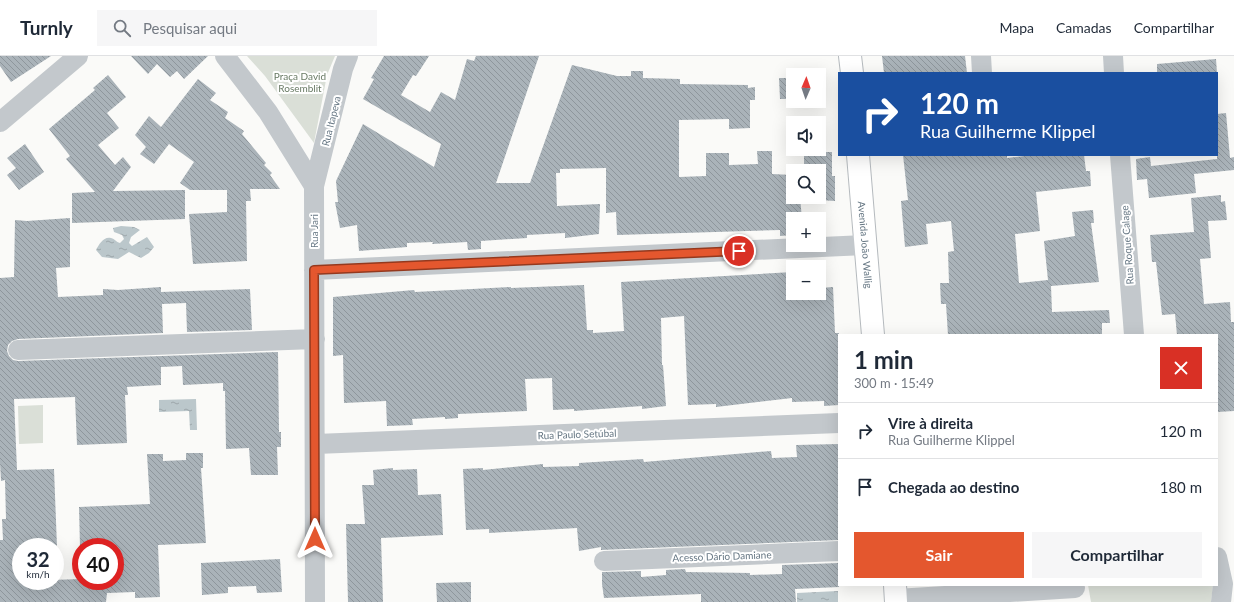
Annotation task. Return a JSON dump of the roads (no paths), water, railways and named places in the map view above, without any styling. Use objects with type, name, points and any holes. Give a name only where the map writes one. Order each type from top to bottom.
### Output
[{"type":"main road","points":[[850,56],[852,72]]},
{"type":"main road","name":"Avenida João Wallig","points":[[858,156],[874,334]]},
{"type":"street","points":[[0,122],[78,56]]},
{"type":"street","points":[[226,56],[268,112],[314,186]]},
{"type":"street","name":"Rua Itapeva","points":[[314,186],[348,56]]},
{"type":"street","points":[[981,56],[982,72]]},
{"type":"street","points":[[1113,56],[1114,72]]},
{"type":"street","name":"Rua Roque Calage","points":[[1120,156],[1134,334]]},
{"type":"street","name":"Rua Jari","points":[[314,186],[316,444],[315,602]]},
{"type":"street","points":[[314,270],[865,245]]},
{"type":"street","points":[[18,350],[315,339]]},
{"type":"street","name":"Rua Paulo Setúbal","points":[[316,444],[838,423]]},
{"type":"street","name":"Acesso Dário Damiane","points":[[604,561],[838,551]]},
{"type":"street","points":[[1218,561],[1226,590]]},
{"type":"street","points":[[896,595],[1022,597],[1076,592]]},
{"type":"water","points":[[121,226],[134,227],[140,230],[131,237],[129,243],[132,246],[147,237],[154,247],[149,253],[141,258],[129,252],[118,259],[102,257],[96,250],[104,239],[111,238],[120,243],[124,239],[122,235],[114,232],[113,228]]},
{"type":"water","points":[[196,399],[197,430],[190,430],[189,411],[159,412],[159,400]]},
{"type":"water","points":[[838,591],[838,602],[797,602],[797,593]]},
{"type":"park label","name":"Praça David Rosemblit","points":[[300,82]]}]
